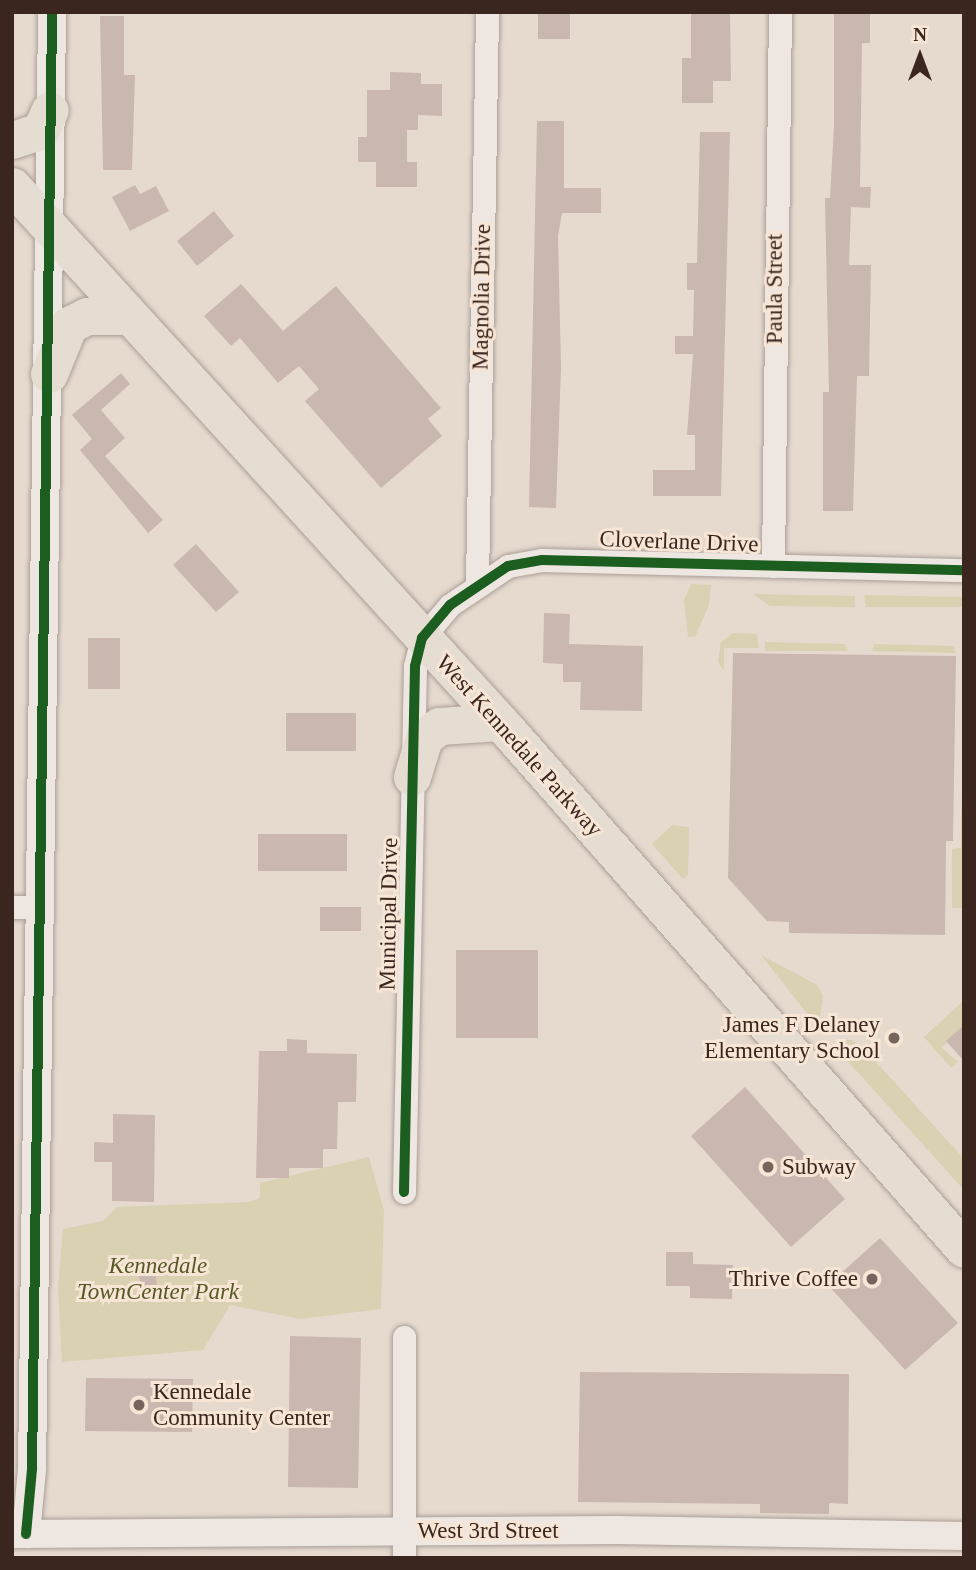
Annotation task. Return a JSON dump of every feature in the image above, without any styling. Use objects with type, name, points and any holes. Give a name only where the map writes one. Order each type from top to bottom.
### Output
[{"type":"main road","points":[[12,140],[40,131],[50,110]]},
{"type":"main road","name":"West Kennedale Parkway","points":[[12,186],[500,722],[964,1249]]},
{"type":"main road","points":[[49,374],[69,325],[87,316],[129,316]]},
{"type":"main road","points":[[412,777],[424,738],[439,726],[500,722]]},
{"type":"street","points":[[19,1534],[32,1469],[52,12]]},
{"type":"street","name":"Magnolia Drive","points":[[477,582],[487,12]]},
{"type":"street","name":"Paula Street","points":[[774,566],[780,12]]},
{"type":"street","name":"Cloverlane Drive","points":[[422,638],[477,582],[508,566],[542,560],[964,570]]},
{"type":"street","name":"Municipal Drive","points":[[404,1192],[415,666],[422,638]]},
{"type":"street","points":[[12,907],[41,907]]},
{"type":"street","points":[[404,1337],[404,1545]]},
{"type":"street","name":"West 3rd Street","points":[[19,1534],[404,1545],[964,1536]]},
{"type":"green space","points":[[691,584],[711,585],[709,605],[695,637],[688,637],[684,600]]},
{"type":"green space","points":[[753,594],[855,596],[855,607],[770,606]]},
{"type":"green space","points":[[864,595],[964,597],[964,607],[866,607]]},
{"type":"green space","points":[[733,633],[757,634],[759,648],[724,648],[724,671],[718,662],[721,642]]},
{"type":"green space","points":[[765,642],[845,644],[848,651],[765,651]]},
{"type":"green space","points":[[874,644],[954,646],[955,653],[872,651]]},
{"type":"green space","points":[[961,788],[964,908],[952,908],[952,849],[961,848]]},
{"type":"green space","points":[[672,825],[689,827],[688,875],[683,879],[652,844]]},
{"type":"green space","points":[[761,955],[817,985],[823,996],[820,1016],[813,1021]]},
{"type":"green space","points":[[964,1000],[964,1024],[942,1048],[958,1062],[951,1068],[924,1037]]},
{"type":"green space","points":[[843,1040],[852,1040],[868,1053],[964,1159],[964,1190],[834,1046]]},
{"type":"green space","name":"Kennedale TownCenter Park","points":[[369,1157],[384,1211],[381,1309],[300,1319],[230,1305],[203,1350],[62,1362],[58,1289],[63,1229],[103,1221],[117,1207],[249,1202],[260,1198],[260,1183]]},
{"type":"building","points":[[538,12],[570,12],[570,39],[538,39]]},
{"type":"building","points":[[691,12],[730,12],[731,81],[713,81],[713,103],[682,103],[682,58],[691,58]]},
{"type":"building","points":[[834,12],[870,12],[870,43],[862,43],[860,187],[871,187],[870,208],[851,207],[849,265],[871,265],[869,376],[857,376],[853,511],[823,511],[823,392],[829,392],[825,198],[830,198],[834,126]]},
{"type":"building","points":[[100,16],[124,16],[124,75],[135,75],[132,170],[103,170]]},
{"type":"building","points":[[390,72],[421,73],[421,84],[442,84],[442,116],[418,115],[418,130],[407,130],[407,162],[417,162],[417,187],[376,187],[376,162],[358,162],[358,137],[367,137],[367,90],[390,90]]},
{"type":"building","points":[[537,121],[564,121],[564,188],[601,188],[601,213],[562,213],[558,236],[561,368],[556,508],[529,507]]},
{"type":"building","points":[[700,132],[730,132],[721,496],[653,496],[653,470],[695,470],[695,435],[687,435],[693,354],[675,354],[675,336],[693,336],[694,290],[687,290],[687,263],[697,263]]},
{"type":"building","points":[[135,185],[140,194],[156,186],[169,211],[130,231],[112,197]]},
{"type":"building","points":[[214,211],[234,236],[197,266],[177,241]]},
{"type":"building","points":[[241,284],[283,331],[336,286],[441,408],[428,419],[442,436],[381,488],[305,401],[319,389],[299,366],[278,383],[240,338],[231,346],[204,316]]},
{"type":"building","points":[[121,373],[130,384],[101,410],[125,438],[105,456],[163,520],[148,533],[80,450],[92,439],[72,415]]},
{"type":"building","points":[[196,544],[239,592],[216,612],[173,565]]},
{"type":"building","points":[[544,613],[570,614],[569,644],[643,646],[642,711],[580,710],[581,682],[563,682],[563,664],[543,663]]},
{"type":"building","points":[[88,638],[120,638],[120,689],[88,689]]},
{"type":"building","points":[[733,653],[956,656],[953,841],[946,841],[945,935],[789,933],[789,922],[767,921],[728,878]]},
{"type":"building","points":[[286,713],[356,713],[356,751],[286,751]]},
{"type":"building","points":[[258,834],[347,834],[347,871],[258,871]]},
{"type":"building","points":[[320,907],[361,907],[361,931],[320,931]]},
{"type":"building","points":[[456,950],[538,950],[538,1038],[456,1038]]},
{"type":"building","points":[[964,1025],[964,1061],[946,1041]]},
{"type":"building","points":[[287,1039],[307,1040],[307,1053],[357,1054],[356,1102],[338,1102],[337,1149],[323,1149],[323,1168],[289,1168],[289,1178],[256,1178],[259,1051],[287,1051]]},
{"type":"building","name":"Subway","points":[[745,1087],[845,1199],[791,1247],[691,1136]]},
{"type":"building","points":[[113,1114],[155,1115],[154,1202],[112,1201],[112,1162],[94,1162],[94,1142],[113,1143]]},
{"type":"building","points":[[880,1238],[958,1323],[905,1370],[828,1285]]},
{"type":"building","points":[[666,1252],[693,1252],[693,1264],[733,1265],[732,1299],[690,1298],[690,1286],[666,1286]]},
{"type":"building","points":[[153,1260],[158,1292],[142,1294],[137,1263]]},
{"type":"building","points":[[290,1336],[361,1338],[358,1488],[288,1487]]},
{"type":"building","points":[[580,1372],[849,1374],[848,1504],[829,1503],[829,1514],[760,1513],[760,1504],[578,1502]]},
{"type":"building","name":"Kennedale Community Center","points":[[86,1378],[193,1379],[192,1432],[85,1431]]},
{"type":"cycle path","points":[[26,1534],[32,1469],[52,12]]},
{"type":"cycle path","points":[[404,1192],[415,666],[422,638],[450,605],[508,566],[542,560],[964,570]]},
{"type":"place","name":"James F Delaney Elementary School","points":[[894,1038]]},
{"type":"place","name":"Subway","points":[[768,1167]]},
{"type":"place","name":"Thrive Coffee","points":[[872,1279]]},
{"type":"place","name":"Kennedale Community Center","points":[[139,1405]]}]
